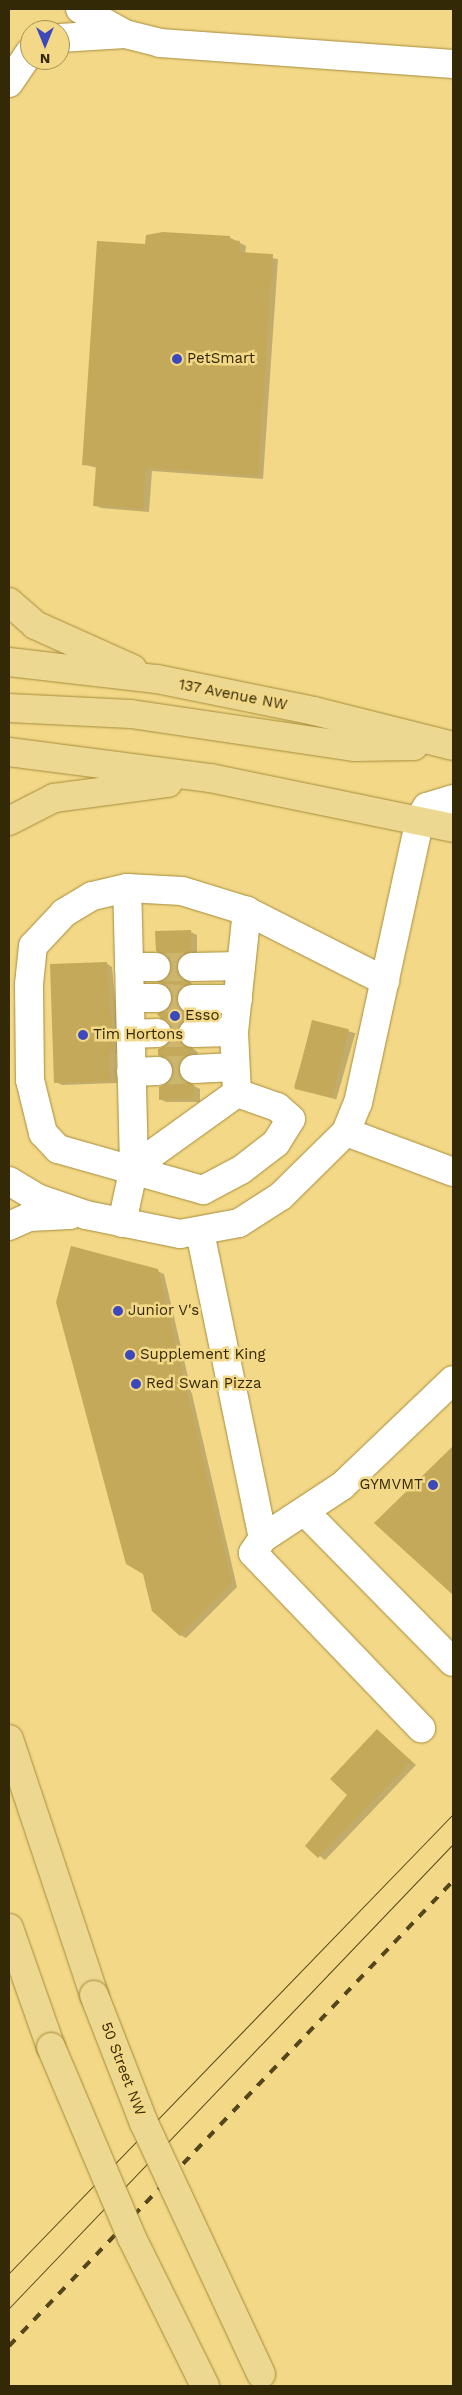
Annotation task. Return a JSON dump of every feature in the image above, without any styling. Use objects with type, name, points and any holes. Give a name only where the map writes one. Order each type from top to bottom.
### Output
[{"type":"main road","points":[[9,602],[35,625],[157,679]]},
{"type":"main road","name":"137 Avenue NW","points":[[9,662],[157,679],[314,711],[452,746]]},
{"type":"main road","points":[[9,708],[131,714],[354,747],[452,746]]},
{"type":"main road","points":[[9,752],[210,778],[420,818],[453,828]]},
{"type":"main road","points":[[9,821],[54,798],[210,778]]},
{"type":"main road","name":"50 Street NW","points":[[9,1739],[94,1995],[144,2123],[265,2380]]},
{"type":"main road","points":[[9,1928],[51,2047],[152,2281],[205,2386]]},
{"type":"lane","points":[[80,9],[125,34],[160,43],[453,64]]},
{"type":"lane","points":[[70,37],[125,34]]},
{"type":"lane","points":[[9,84],[20,67]]},
{"type":"lane","points":[[9,1181],[37,1198],[86,1215],[180,1234],[200,1232],[239,1223],[281,1196],[346,1132],[358,1103],[420,818],[428,806],[453,799]]},
{"type":"lane","points":[[194,1069],[236,1080],[291,1119],[276,1143],[241,1170],[203,1190],[134,1167],[58,1149],[43,1133],[30,1080],[29,985],[33,946],[64,913],[92,896],[127,888],[182,891],[247,911],[385,981]]},
{"type":"lane","points":[[122,1223],[134,1167],[127,888]]},
{"type":"lane","points":[[236,1080],[234,1032],[247,911]]},
{"type":"lane","points":[[129,966],[156,966]]},
{"type":"lane","points":[[192,966],[241,966]]},
{"type":"lane","points":[[130,998],[157,998]]},
{"type":"lane","points":[[192,999],[238,999]]},
{"type":"lane","points":[[193,1033],[234,1032]]},
{"type":"lane","points":[[131,1034],[157,1033]]},
{"type":"lane","points":[[132,1072],[158,1071]]},
{"type":"lane","points":[[134,1167],[236,1080]]},
{"type":"lane","points":[[346,1132],[453,1172]]},
{"type":"lane","points":[[9,1226],[29,1217],[86,1215]]},
{"type":"lane","points":[[200,1232],[263,1538]]},
{"type":"lane","points":[[421,1728],[252,1553],[263,1538],[306,1513],[342,1486],[453,1380]]},
{"type":"lane","points":[[306,1513],[453,1662]]},
{"type":"building","name":"PetSmart","points":[[163,232],[230,236],[230,240],[240,241],[239,252],[273,254],[258,476],[146,468],[143,509],[93,506],[96,466],[82,465],[97,241],[145,244],[146,235]]},
{"type":"building","points":[[191,930],[191,951],[179,959],[176,968],[179,975],[192,983],[179,991],[176,999],[184,1012],[193,1015],[180,1025],[177,1034],[185,1046],[193,1049],[178,1069],[181,1078],[194,1085],[194,1099],[159,1100],[159,1087],[167,1084],[174,1071],[171,1062],[158,1055],[158,1049],[166,1046],[173,1033],[157,1014],[170,1006],[173,998],[165,985],[157,982],[169,975],[172,967],[164,954],[156,951],[155,931]]},
{"type":"building","name":"Tim Hortons","points":[[107,962],[114,1051],[110,1051],[111,1081],[54,1083],[50,964]]},
{"type":"building","points":[[312,1020],[349,1029],[332,1098],[295,1089]]},
{"type":"building","points":[[71,1246],[158,1269],[232,1583],[180,1636],[152,1611],[143,1574],[126,1564],[56,1302]]},
{"type":"building","name":"GYMVMT","points":[[453,1446],[453,1595],[374,1523]]},
{"type":"building","points":[[377,1729],[411,1761],[318,1858],[305,1846],[347,1795],[330,1779]]},
{"type":"tunnel","points":[[156,967],[192,967]]},
{"type":"tunnel","points":[[157,998],[192,999]]},
{"type":"tunnel","points":[[157,1033],[193,1033]]},
{"type":"tunnel","points":[[158,1071],[194,1069]]},
{"type":"tram line","points":[[9,2273],[453,1814]]},
{"type":"tram line","points":[[9,2308],[453,1844]]},
{"type":"railway","points":[[9,2346],[453,1881]]},
{"type":"place","name":"PetSmart","points":[[177,359]]},
{"type":"place","name":"Esso","points":[[175,1016]]},
{"type":"place","name":"Tim Hortons","points":[[83,1035]]},
{"type":"place","name":"Junior V's","points":[[118,1311]]},
{"type":"place","name":"Supplement King","points":[[130,1355]]},
{"type":"place","name":"Red Swan Pizza","points":[[136,1384]]},
{"type":"place","name":"GYMVMT","points":[[433,1485]]}]
